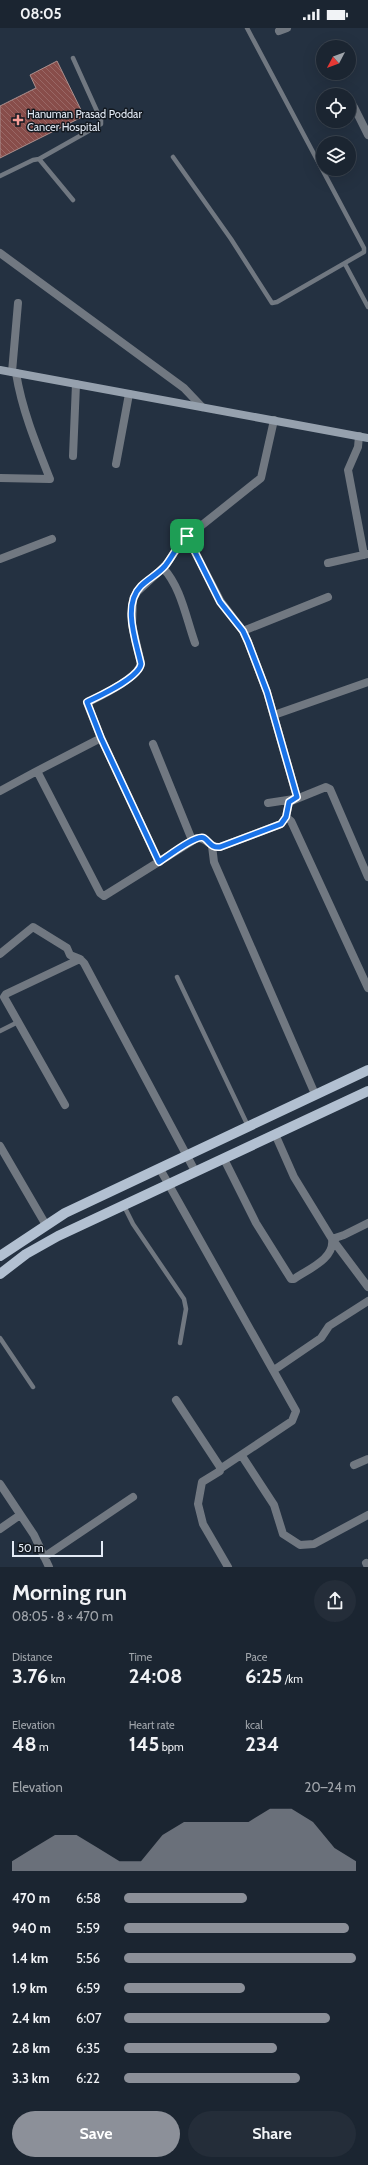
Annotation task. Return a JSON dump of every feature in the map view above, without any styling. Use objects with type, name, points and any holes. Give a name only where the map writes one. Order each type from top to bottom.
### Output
[{"type":"main road","points":[[0,370],[368,438]]},
{"type":"main road","points":[[0,1256],[46,1225],[98,1197],[368,1070]]},
{"type":"main road","points":[[0,1274],[26,1254],[58,1236],[124,1206],[168,1183],[224,1159],[274,1134],[368,1091]]},
{"type":"street","points":[[279,31],[287,28]]},
{"type":"street","points":[[356,111],[368,135]]},
{"type":"street","points":[[0,253],[184,388],[202,407]]},
{"type":"street","points":[[0,478],[50,479],[28,425],[14,372],[18,303]]},
{"type":"street","points":[[73,456],[76,384]]},
{"type":"street","points":[[116,464],[129,394]]},
{"type":"street","points":[[159,862],[101,738],[87,702],[113,688],[139,669],[141,664],[132,625],[133,598],[141,586],[163,568],[187,536],[261,478],[274,420]]},
{"type":"street","points":[[328,563],[366,555],[348,470],[358,447],[359,436]]},
{"type":"street","points":[[187,536],[220,602],[243,631],[267,692],[296,798]]},
{"type":"street","points":[[0,559],[52,539]]},
{"type":"street","points":[[163,568],[172,578],[194,643]]},
{"type":"street","points":[[243,631],[328,597]]},
{"type":"street","points":[[274,715],[368,682]]},
{"type":"street","points":[[0,791],[101,738]]},
{"type":"street","points":[[153,744],[192,840]]},
{"type":"street","points":[[37,771],[102,895],[107,895],[192,840],[201,837],[212,846],[220,847],[276,827],[284,821],[287,806],[296,798]]},
{"type":"street","points":[[268,803],[296,798],[321,788],[326,787],[330,789],[368,877]]},
{"type":"street","points":[[286,817],[291,821],[368,988]]},
{"type":"street","points":[[212,846],[214,862],[315,1094]]},
{"type":"street","points":[[1,951],[34,927],[67,948],[70,956],[80,959],[84,963],[195,1172]]},
{"type":"street","points":[[65,1104],[18,1022],[5,998],[5,995],[80,959]]},
{"type":"street","points":[[274,1134],[294,1177],[332,1239],[368,1287]]},
{"type":"street","points":[[0,1146],[46,1225]]},
{"type":"street","points":[[224,1159],[256,1223],[291,1279],[294,1279],[329,1255],[333,1247],[332,1239]]},
{"type":"street","points":[[160,1169],[296,1410],[292,1422],[202,1482],[198,1504],[203,1524],[228,1567]]},
{"type":"street","points":[[332,1239],[344,1235],[368,1223]]},
{"type":"street","points":[[274,1370],[321,1338],[329,1326],[368,1301]]},
{"type":"street","points":[[176,1400],[220,1469]]},
{"type":"street","points":[[242,1456],[274,1505],[283,1534],[300,1545],[314,1544],[368,1514]]},
{"type":"street","points":[[354,1465],[368,1459]]},
{"type":"street","points":[[0,1484],[34,1535],[49,1567]]},
{"type":"street","points":[[44,1557],[133,1497]]},
{"type":"street","points":[[0,1529],[20,1514]]},
{"type":"lane","points":[[173,157],[231,239],[272,303],[277,302],[364,252],[364,248],[247,28]]},
{"type":"lane","points":[[0,176],[33,160],[39,159],[101,124],[101,120],[73,58]]},
{"type":"lane","points":[[39,159],[73,200]]},
{"type":"lane","points":[[345,264],[368,307]]},
{"type":"lane","points":[[177,977],[248,1126]]},
{"type":"lane","points":[[0,1031],[18,1022]]},
{"type":"lane","points":[[124,1206],[149,1248],[184,1299],[186,1309],[180,1343]]},
{"type":"lane","points":[[0,1338],[33,1387]]},
{"type":"building","points":[[57,61],[84,116],[0,158],[0,106],[36,88],[30,75]]},
{"type":"place","name":"Hanuman Prasad Poddar Cancer Hospital","points":[[18,120]]},
{"type":"route","points":[[187,536],[220,602],[243,631],[248,642],[267,692],[297,797],[289,802],[284,821],[276,827],[216,848],[201,837],[197,838],[159,862],[101,738],[87,702],[131,676],[141,666],[132,625],[133,598],[141,586],[156,575],[166,565],[178,546],[187,536]]}]
